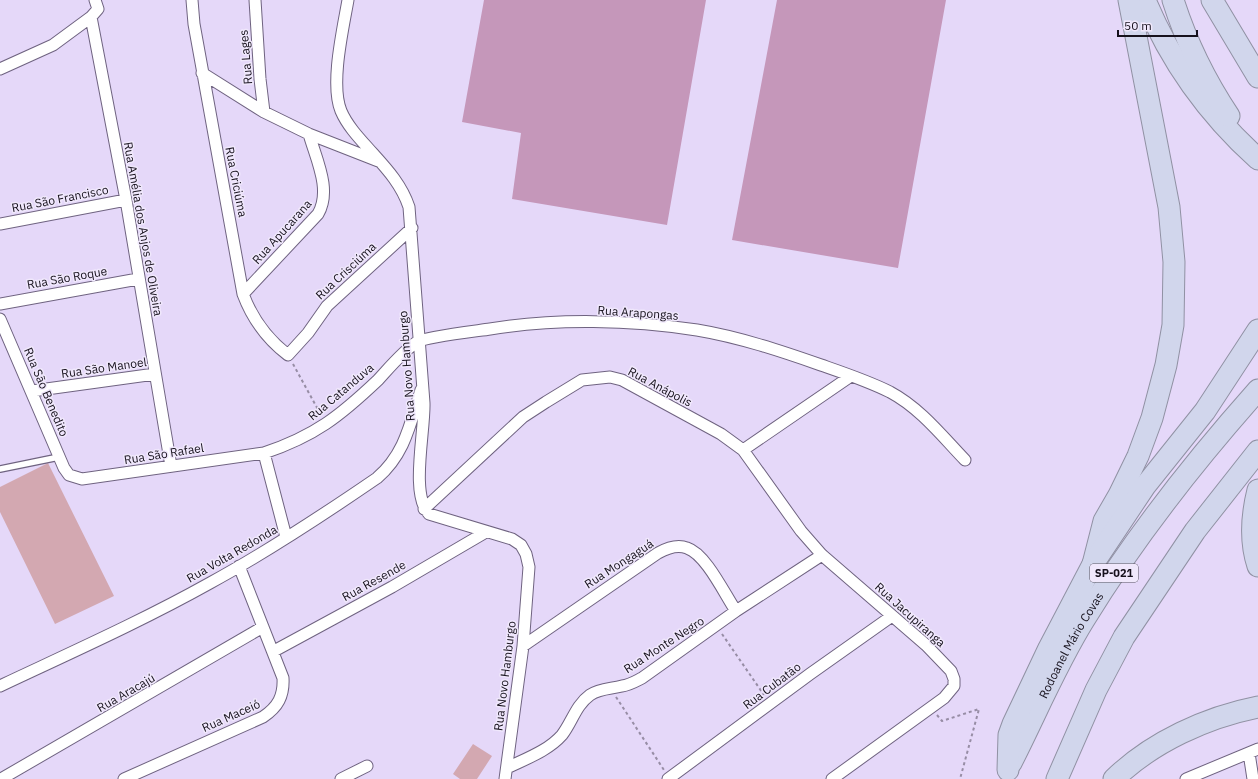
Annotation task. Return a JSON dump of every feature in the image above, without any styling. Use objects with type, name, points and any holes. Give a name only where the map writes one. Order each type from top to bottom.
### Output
[{"type":"highway","points":[[1093,564],[1104,521],[1119,495],[1138,456],[1152,418],[1166,365],[1173,325],[1174,262],[1169,207],[1129,0]]},
{"type":"highway","points":[[1145,0],[1167,45],[1210,111],[1233,137],[1258,159]]},
{"type":"highway","points":[[1173,0],[1188,41],[1202,70],[1223,106],[1258,154]]},
{"type":"highway","points":[[1212,0],[1258,76]]},
{"type":"highway","points":[[1007,774],[1009,735],[1013,724],[1049,648],[1093,564],[1145,486],[1204,411],[1258,330]]},
{"type":"highway","name":"Rodoanel Mário Covas","points":[[1007,774],[1083,621],[1111,578],[1143,531],[1187,475],[1258,390]]},
{"type":"highway","points":[[1057,779],[1096,690],[1124,638],[1195,531],[1258,452]]},
{"type":"highway","points":[[1258,490],[1254,506],[1253,542],[1258,566]]},
{"type":"highway","points":[[1114,779],[1152,750],[1185,731],[1215,719],[1258,707]]},
{"type":"street","points":[[0,69],[53,45],[107,0]]},
{"type":"street","name":"Rua Criciúma","points":[[192,0],[194,24],[202,73],[243,294],[248,308],[270,340],[288,354]]},
{"type":"street","name":"Rua Lages","points":[[255,0],[260,79],[264,112]]},
{"type":"street","name":"Rua Novo Hamburgo","points":[[348,0],[336,83],[337,96],[346,121],[396,179],[405,194],[409,207],[412,228],[424,420],[418,486],[420,498],[424,509],[429,514],[512,539],[521,545],[526,554],[529,567],[522,646],[506,774]]},
{"type":"street","name":"Rua Amélia dos Anjos de Oliveira","points":[[95,9],[138,279],[171,466]]},
{"type":"street","points":[[202,73],[264,112],[309,134],[380,161]]},
{"type":"street","name":"Rua Apucarana","points":[[243,294],[318,214],[323,206],[324,187],[309,134]]},
{"type":"street","name":"Rua São Francisco","points":[[0,224],[126,200]]},
{"type":"street","name":"Rua Crisciúma","points":[[288,354],[308,333],[327,306],[412,228]]},
{"type":"street","name":"Rua São Roque","points":[[0,304],[138,279]]},
{"type":"street","name":"Rua São Benedito","points":[[0,319],[68,475]]},
{"type":"street","name":"Rua Arapongas","points":[[418,341],[507,326],[587,323],[631,324],[698,330],[742,340],[793,355],[890,392],[907,403],[928,420],[965,460]]},
{"type":"street","name":"Rua Catanduva","points":[[264,453],[290,444],[326,425],[361,395],[418,341]]},
{"type":"street","name":"Rua São Manoel","points":[[32,391],[155,374]]},
{"type":"street","points":[[743,450],[851,376]]},
{"type":"street","name":"Rua Anápolis","points":[[424,509],[523,417],[568,388],[582,380],[590,378],[610,377],[622,380],[721,434],[743,450]]},
{"type":"street","name":"Rua Volta Redonda","points":[[0,686],[118,630],[210,583],[349,497],[389,467],[399,453],[406,438],[422,386]]},
{"type":"street","name":"Rua Jacupiranga","points":[[743,450],[801,531],[822,555],[892,616],[951,671],[954,679],[954,686],[944,698],[832,779]]},
{"type":"street","points":[[264,453],[286,537]]},
{"type":"street","name":"Rua São Rafael","points":[[68,475],[82,479],[92,479],[264,453]]},
{"type":"street","name":"Rua Resende","points":[[274,651],[392,587],[486,532]]},
{"type":"street","name":"Rua Mongaguá","points":[[522,646],[658,553],[676,546],[688,548],[699,556],[736,611]]},
{"type":"street","name":"Rua Monte Negro","points":[[506,774],[554,742],[562,734],[576,710],[584,700],[599,690],[622,686],[642,678],[736,611],[822,555]]},
{"type":"street","name":"Rua Maceió","points":[[124,779],[263,717],[273,710],[280,700],[284,689],[283,678],[274,651],[239,566]]},
{"type":"street","name":"Rua Cubatão","points":[[668,778],[892,616]]},
{"type":"street","name":"Rua Aracajú","points":[[1,779],[185,674],[263,627]]},
{"type":"street","points":[[1186,779],[1253,751],[1253,779]]},
{"type":"street","points":[[341,779],[367,766]]},
{"type":"lane","points":[[0,469],[59,456]]},
{"type":"path","points":[[288,354],[326,425]]},
{"type":"path","points":[[716,626],[770,704]]},
{"type":"path","points":[[610,688],[668,778]]},
{"type":"path","points":[[942,721],[979,709],[960,779]]},
{"type":"shaded area","points":[[48,463],[114,596],[55,624],[0,512],[0,487]]},
{"type":"shaded area","points":[[473,744],[492,756],[477,779],[460,779],[453,774]]},
{"type":"building","points":[[484,0],[706,0],[667,225],[512,199],[521,133],[462,122]]},
{"type":"building","points":[[777,0],[946,0],[898,268],[732,240]]}]
